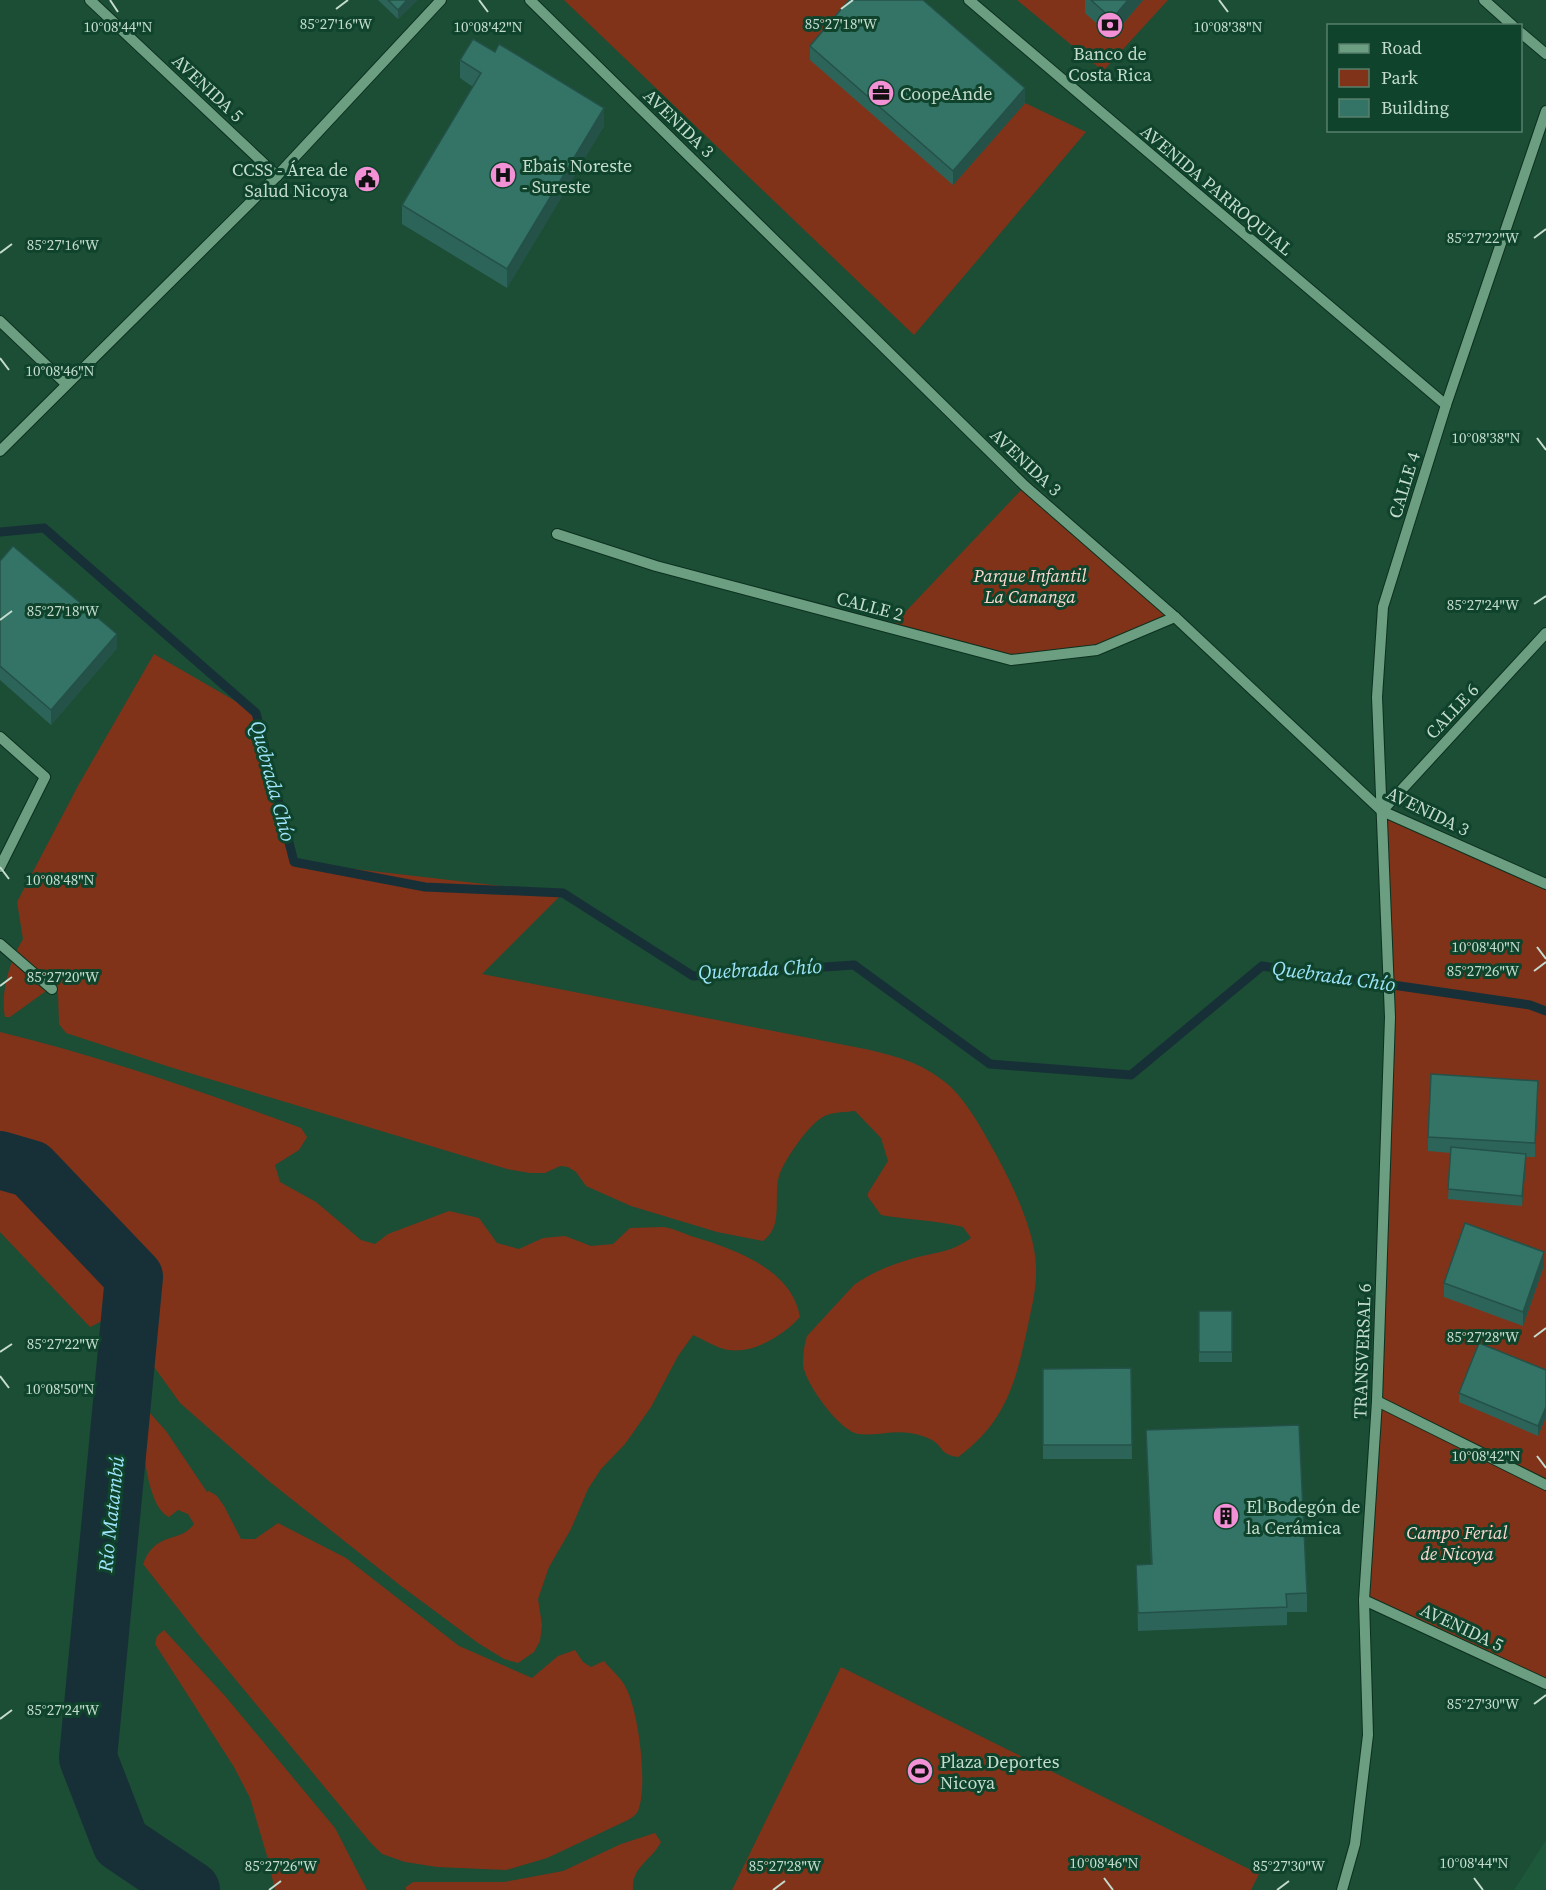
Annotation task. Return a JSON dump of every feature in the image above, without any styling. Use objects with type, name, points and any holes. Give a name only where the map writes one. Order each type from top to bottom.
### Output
[{"type":"street","name":"AVENIDA 5","points":[[90,0],[277,176]]},
{"type":"street","points":[[0,451],[277,176],[441,0]]},
{"type":"street","name":"AVENIDA 3","points":[[530,0],[1025,486],[1175,617],[1382,811],[1546,884]]},
{"type":"street","name":"AVENIDA PARROQUIAL","points":[[969,0],[1446,405]]},
{"type":"street","points":[[1484,0],[1511,24]]},
{"type":"street","points":[[1522,33],[1546,54]]},
{"type":"street","name":"CALLE 4","points":[[1382,811],[1377,697],[1383,607],[1446,405],[1546,111]]},
{"type":"street","points":[[0,321],[66,384]]},
{"type":"street","name":"CALLE 2","points":[[557,534],[656,566],[1011,660],[1097,650],[1175,617]]},
{"type":"street","name":"CALLE 6","points":[[1382,811],[1546,633]]},
{"type":"street","points":[[0,737],[45,777],[0,867]]},
{"type":"street","name":"TRANSVERSAL 6","points":[[1342,1890],[1355,1844],[1368,1735],[1364,1600],[1377,1401],[1390,1017],[1382,811]]},
{"type":"street","points":[[0,944],[52,989]]},
{"type":"street","points":[[1377,1401],[1546,1485]]},
{"type":"street","name":"AVENIDA 5","points":[[1364,1600],[1546,1684]]},
{"type":"shaded area","points":[[1546,1840],[1546,1890],[1514,1890]]},
{"type":"green space","points":[[564,0],[861,0],[953,185],[1025,103],[1086,132],[914,335]]},
{"type":"green space","points":[[1017,0],[1168,0],[1103,71]]},
{"type":"green space","name":"Parque Infantil La Cananga","points":[[1025,486],[1175,617],[1097,650],[1011,660],[890,628]]},
{"type":"green space","points":[[154,654],[256,713],[294,862],[563,893],[482,974],[870,1050],[918,1065],[945,1082],[976,1119],[1013,1187],[1035,1251],[1036,1281],[1033,1303],[1019,1364],[999,1414],[975,1443],[958,1457],[945,1452],[932,1440],[915,1434],[897,1432],[859,1434],[851,1431],[842,1425],[824,1405],[805,1372],[803,1357],[807,1336],[854,1285],[891,1266],[951,1249],[971,1238],[963,1227],[881,1215],[868,1197],[868,1193],[888,1161],[881,1138],[855,1111],[833,1113],[821,1118],[799,1141],[786,1160],[779,1176],[776,1220],[774,1228],[763,1241],[717,1232],[631,1206],[586,1186],[576,1172],[568,1167],[560,1166],[545,1173],[507,1169],[173,1068],[66,1033],[59,1024],[58,993],[46,991],[10,1017],[5,1017],[4,997],[7,976],[23,939],[17,902],[79,784]]},
{"type":"green space","name":"Campo Ferial de Nicoya","points":[[1382,811],[1546,884],[1546,1684],[1364,1600],[1386,1145]]},
{"type":"green space","points":[[0,1032],[76,1052],[152,1076],[301,1128],[307,1137],[299,1150],[275,1165],[280,1182],[316,1202],[361,1240],[375,1244],[388,1234],[449,1211],[479,1218],[497,1243],[519,1249],[543,1238],[565,1236],[591,1246],[613,1244],[630,1228],[667,1228],[726,1248],[759,1264],[786,1286],[795,1300],[800,1317],[785,1331],[765,1343],[744,1350],[724,1349],[693,1335],[678,1356],[651,1407],[625,1444],[601,1469],[588,1489],[571,1529],[549,1567],[538,1599],[542,1625],[540,1641],[534,1652],[518,1663],[504,1659],[478,1643],[401,1586],[270,1482],[180,1403],[137,1343],[108,1318],[90,1327],[0,1232]]},
{"type":"green space","points":[[149,1412],[166,1431],[207,1492],[217,1496],[241,1539],[255,1539],[278,1523],[346,1558],[459,1646],[532,1678],[558,1656],[575,1650],[583,1662],[591,1667],[604,1661],[625,1686],[635,1716],[642,1768],[641,1800],[636,1814],[628,1820],[547,1858],[506,1870],[437,1867],[405,1862],[382,1854],[198,1634],[143,1564],[154,1546],[182,1534],[194,1524],[188,1514],[178,1510],[169,1517],[155,1500],[150,1487],[143,1441],[142,1417]]},
{"type":"green space","points":[[164,1630],[225,1696],[335,1828],[367,1890],[275,1890],[250,1798],[234,1767],[155,1644],[157,1636]]},
{"type":"green space","name":"Plaza Deportes Nicoya","points":[[841,1667],[1259,1874],[1251,1890],[732,1890]]},
{"type":"green space","points":[[655,1833],[661,1842],[635,1875],[633,1890],[406,1890],[406,1887],[413,1882],[504,1882],[563,1871],[621,1844]]},
{"type":"building","points":[[388,0],[407,0],[398,10]]},
{"type":"building","points":[[849,0],[923,0],[1025,88],[953,171],[810,46]]},
{"type":"building","points":[[1091,0],[1128,0],[1112,19]]},
{"type":"building","name":"Ebais Noreste - Sureste","points":[[473,39],[495,52],[499,44],[604,108],[507,269],[402,205],[481,73],[460,60]]},
{"type":"building","points":[[13,546],[117,634],[51,710],[0,666],[0,561]]},
{"type":"building","points":[[1431,1074],[1538,1081],[1535,1143],[1428,1137]]},
{"type":"building","points":[[1451,1147],[1526,1154],[1522,1196],[1448,1189]]},
{"type":"building","points":[[1465,1223],[1544,1252],[1523,1312],[1444,1283]]},
{"type":"building","points":[[1199,1311],[1232,1311],[1232,1352],[1199,1352]]},
{"type":"building","points":[[1479,1343],[1546,1370],[1546,1407],[1538,1426],[1459,1393]]},
{"type":"building","points":[[1131,1368],[1132,1445],[1043,1445],[1043,1369]]},
{"type":"building","name":"El Bodegón de la Cerámica","points":[[1299,1425],[1307,1593],[1286,1594],[1287,1607],[1138,1613],[1136,1565],[1152,1564],[1146,1430]]},
{"type":"waterway","name":"Quebrada Chío","points":[[0,532],[44,528],[256,713],[294,862],[425,887],[563,893],[693,976],[854,965],[990,1064],[1131,1075],[1262,966],[1530,1005],[1546,1011]]},
{"type":"waterway","name":"Río Matambú","points":[[0,1160],[31,1169],[134,1277],[88,1758],[121,1843],[191,1890]]},
{"type":"place","name":"Banco de Costa Rica","points":[[1110,25]]},
{"type":"place","name":"CoopeAnde","points":[[881,93]]},
{"type":"place","name":"Ebais Noreste - Sureste","points":[[503,175]]},
{"type":"place","name":"CCSS - Área de Salud Nicoya","points":[[367,179]]},
{"type":"place","name":"El Bodegón de la Cerámica","points":[[1226,1516]]},
{"type":"place","name":"Plaza Deportes Nicoya","points":[[920,1771]]}]
